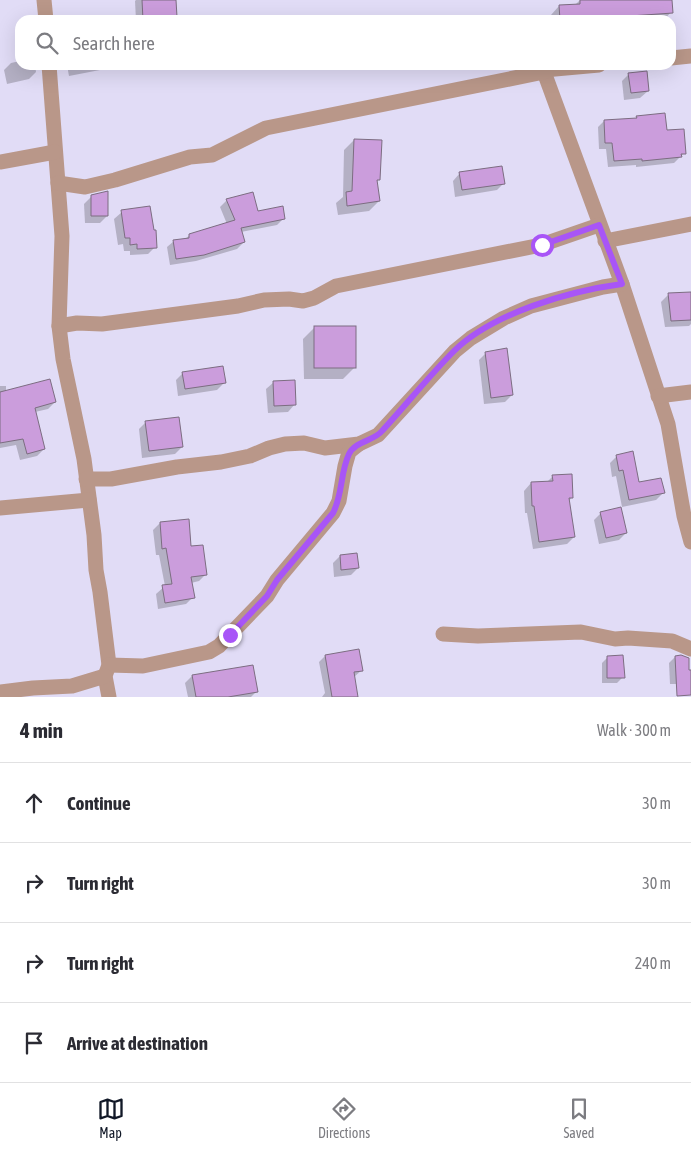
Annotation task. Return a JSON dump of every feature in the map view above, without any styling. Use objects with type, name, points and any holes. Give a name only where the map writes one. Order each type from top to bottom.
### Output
[{"type":"street","points":[[44,0],[46,15]]},
{"type":"street","points":[[676,58],[691,56]]},
{"type":"street","points":[[49,70],[62,236],[59,326],[63,359],[84,459],[100,592],[109,697]]},
{"type":"street","points":[[58,183],[85,187],[115,180],[190,157],[212,155],[266,128],[544,72],[622,284],[668,424],[684,516],[691,542]]},
{"type":"street","points":[[0,162],[55,152]]},
{"type":"street","points":[[605,240],[691,224]]},
{"type":"street","points":[[59,326],[78,323],[102,324],[238,306],[264,300],[303,301],[314,298],[336,286],[542,245],[599,225]]},
{"type":"street","points":[[0,692],[72,686],[107,671],[143,666],[209,652],[220,646],[267,596],[277,580],[333,513],[339,501],[345,466],[350,452],[359,444],[378,435],[455,351],[471,338],[504,318],[531,306],[603,286],[622,284]]},
{"type":"street","points":[[658,396],[691,392]]},
{"type":"street","points":[[86,479],[111,479],[177,467],[221,462],[250,456],[285,444],[304,443],[325,448],[359,444]]},
{"type":"street","points":[[0,508],[89,500]]},
{"type":"street","points":[[443,634],[478,636],[581,632],[615,639],[628,638],[672,642],[691,649]]},
{"type":"building","points":[[142,0],[176,0],[177,15],[143,15]]},
{"type":"building","points":[[580,0],[672,0],[673,13],[560,15],[559,5],[580,4]]},
{"type":"building","points":[[647,71],[649,91],[631,93],[628,73]]},
{"type":"building","points":[[665,113],[667,130],[684,129],[686,154],[681,154],[682,157],[642,161],[642,159],[614,161],[612,143],[605,143],[604,120],[637,118],[636,116]]},
{"type":"building","points":[[354,139],[382,140],[380,180],[377,180],[380,201],[347,206],[346,192],[352,191]]},
{"type":"building","points":[[502,166],[505,184],[462,190],[459,172]]},
{"type":"building","points":[[108,191],[108,216],[91,216],[91,195]]},
{"type":"building","points":[[253,192],[258,211],[283,206],[285,219],[241,228],[245,242],[204,255],[176,259],[173,240],[189,238],[189,234],[235,220],[226,199]]},
{"type":"building","points":[[150,206],[154,230],[156,230],[157,248],[137,249],[137,244],[130,245],[130,238],[125,238],[121,210]]},
{"type":"building","points":[[691,292],[691,320],[671,321],[668,293]]},
{"type":"building","points":[[314,326],[356,326],[356,368],[314,368]]},
{"type":"building","points":[[507,348],[513,395],[491,398],[485,352]]},
{"type":"building","points":[[223,366],[226,383],[185,389],[182,372]]},
{"type":"building","points":[[50,379],[56,402],[35,408],[45,449],[27,454],[23,439],[0,443],[0,392]]},
{"type":"building","points":[[295,380],[296,405],[274,406],[273,381]]},
{"type":"building","points":[[179,417],[183,447],[149,451],[145,421]]},
{"type":"building","points":[[633,451],[639,482],[661,478],[665,493],[629,500],[623,470],[619,471],[616,455]]},
{"type":"building","points":[[572,474],[573,498],[569,498],[575,537],[539,542],[534,506],[532,506],[531,482],[553,481],[552,475]]},
{"type":"building","points":[[621,507],[627,533],[606,538],[600,512]]},
{"type":"building","points":[[189,519],[191,546],[203,545],[207,575],[191,577],[195,598],[165,603],[162,585],[172,584],[166,548],[162,549],[160,522]]},
{"type":"building","points":[[357,553],[359,568],[341,570],[340,555]]},
{"type":"building","points":[[359,649],[363,671],[354,672],[358,697],[332,697],[325,655]]},
{"type":"building","points":[[623,655],[625,678],[607,678],[607,656]]},
{"type":"building","points":[[681,655],[689,658],[691,695],[677,696],[675,656]]},
{"type":"building","points":[[253,665],[258,692],[228,697],[196,697],[192,675]]},
{"type":"route","points":[[230,635],[267,596],[277,580],[333,513],[339,501],[345,466],[350,452],[359,444],[378,435],[455,351],[471,338],[504,318],[531,306],[603,286],[622,284],[599,225],[542,245]]}]
